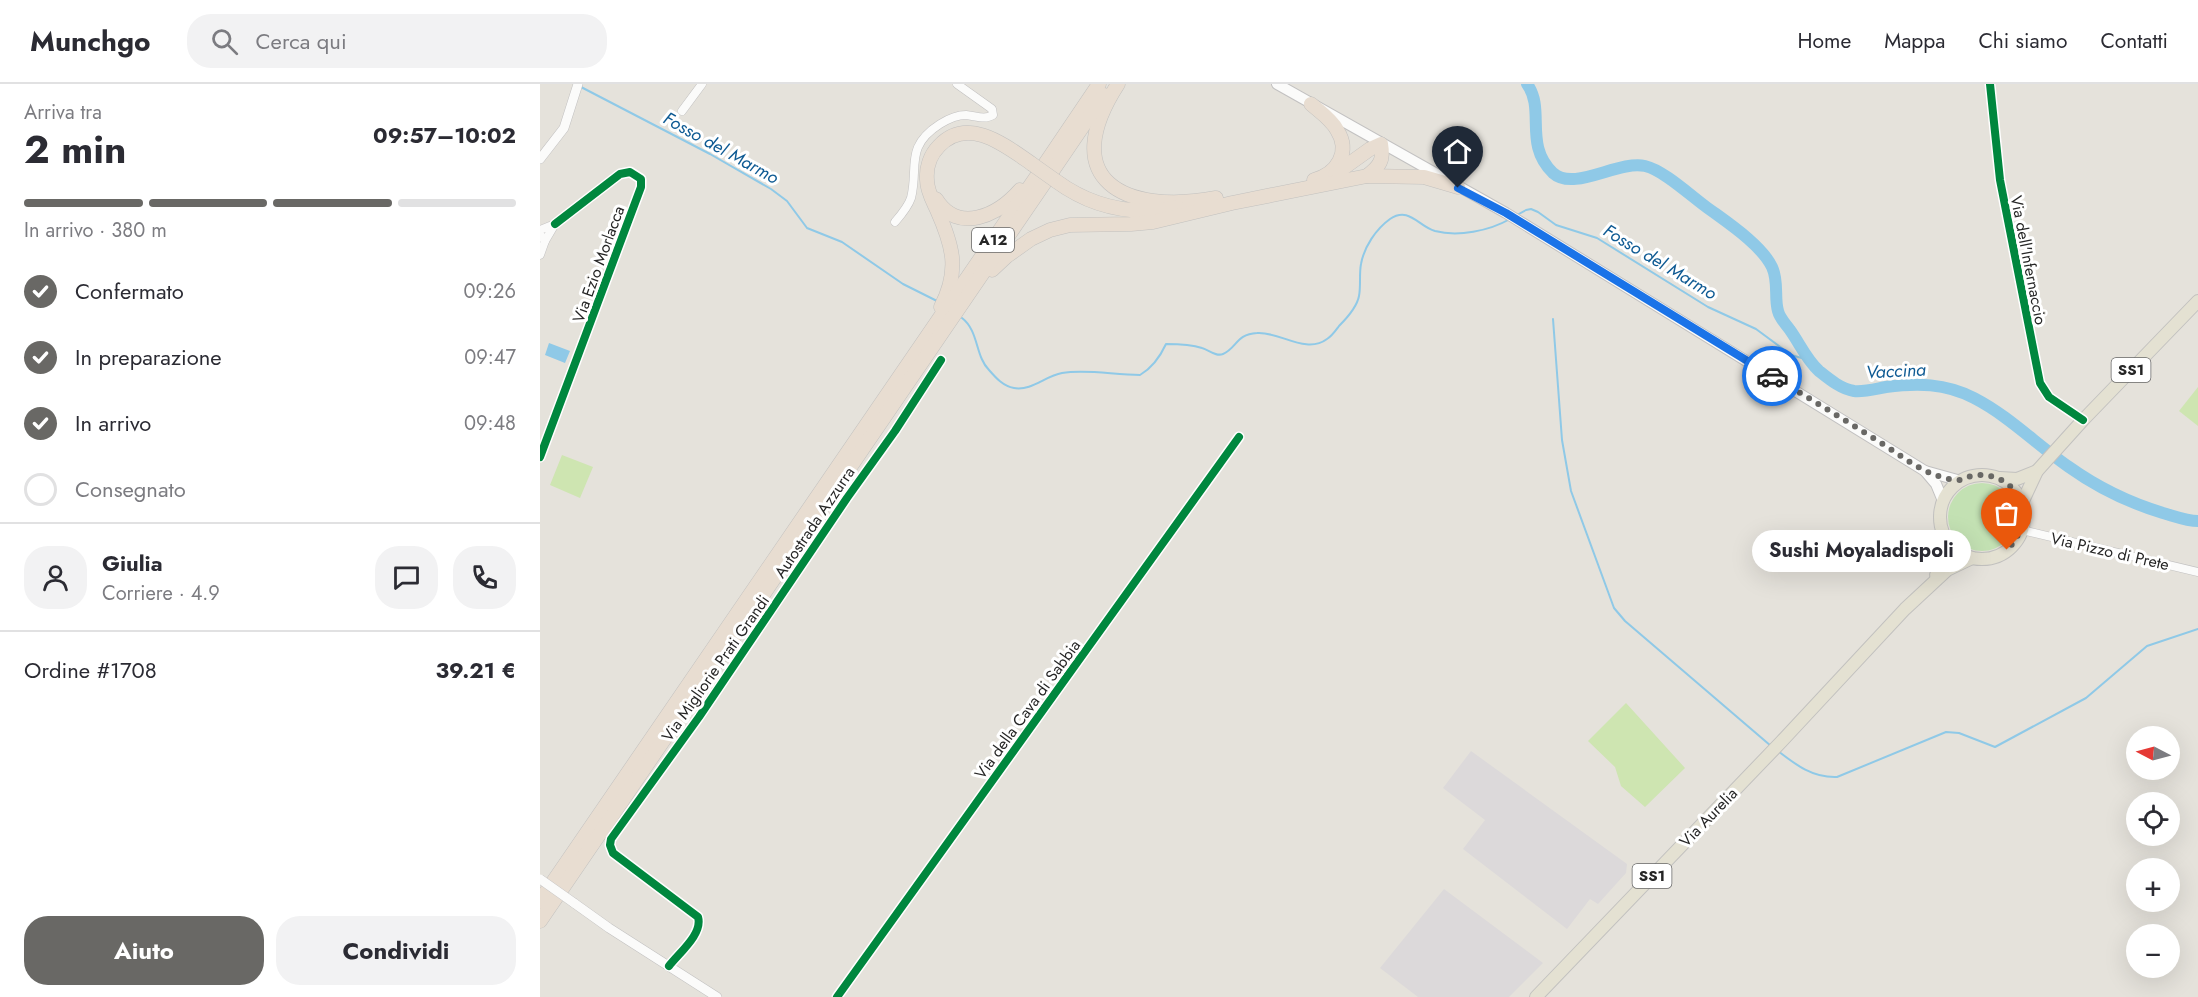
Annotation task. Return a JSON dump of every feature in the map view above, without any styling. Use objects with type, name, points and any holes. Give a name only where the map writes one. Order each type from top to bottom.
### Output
[{"type":"highway","points":[[1097,84],[1041,173],[1003,207],[992,214],[978,218],[963,218],[947,211],[939,204],[931,187],[930,170],[936,156],[945,145],[962,137],[974,136],[991,141],[1041,173],[1084,202],[1112,211],[1136,214],[1192,212]]},
{"type":"highway","name":"A12","points":[[951,310],[1041,173],[1112,84]]},
{"type":"highway","points":[[1118,84],[1107,104],[1097,133],[1096,161],[1103,177],[1110,186],[1135,198],[1164,201],[1203,200]]},
{"type":"highway","points":[[1311,104],[1334,126],[1343,144],[1339,163],[1325,177]]},
{"type":"highway","points":[[902,384],[919,373],[951,310],[953,260],[950,240],[927,185],[928,168],[935,151],[943,142],[953,137],[964,133],[978,133],[996,140],[1041,173],[1090,201],[1122,210],[1159,211],[1203,200],[1325,177],[1341,170],[1381,144],[1380,165],[1367,176]]},
{"type":"highway","points":[[902,384],[906,359],[951,310],[1000,262],[1028,241],[1046,232],[1077,224],[1148,223],[1367,176],[1424,177],[1458,188]]},
{"type":"highway","name":"Autostrada Azzurra","points":[[540,901],[902,384]]},
{"type":"highway","name":"Autostrada Azzurra","points":[[540,921],[902,384]]},
{"type":"main road","points":[[1277,84],[1520,221],[1925,471],[1961,481]]},
{"type":"main road","name":"SS1","points":[[1972,558],[1984,559],[1996,556],[2016,541],[2022,530],[2024,517],[2022,503],[2037,471],[2198,301]]},
{"type":"main road","points":[[1925,471],[1936,484],[1943,501]]},
{"type":"main road","points":[[1943,501],[1950,489],[1973,476],[1986,475],[2018,479],[2037,471]]},
{"type":"main road","points":[[1998,478],[2008,484],[2022,503]]},
{"type":"main road","name":"SS1","points":[[1943,501],[1940,514],[1947,540]]},
{"type":"main road","points":[[1947,540],[1954,548],[1972,558]]},
{"type":"main road","name":"Via Aurelia","points":[[1928,586],[1944,560],[1947,540]]},
{"type":"main road","name":"Via Aurelia","points":[[1536,997],[1916,598],[1954,565],[1972,558]]},
{"type":"street","points":[[540,159],[563,130],[578,84]]},
{"type":"street","points":[[682,111],[702,84]]},
{"type":"street","points":[[896,222],[910,200],[914,159],[926,136],[939,124],[954,117],[964,115],[988,118],[993,115],[992,109],[957,84]]},
{"type":"street","name":"Via dell'Infernaccio","points":[[1990,84],[2000,180],[2040,383],[2049,397],[2083,420]]},
{"type":"street","name":"Via Ezio Morlacca","points":[[540,457],[641,187],[641,179],[630,172],[620,174],[555,224]]},
{"type":"street","points":[[542,235],[555,224]]},
{"type":"street","points":[[540,255],[542,235],[555,224]]},
{"type":"street","points":[[2178,321],[2198,310]]},
{"type":"street","name":"Via Migliorie Prati Grandi","points":[[669,966],[696,932],[699,924],[698,917],[613,853],[610,845],[611,839],[699,717],[896,431],[941,360]]},
{"type":"street","name":"Via della Cava di Sabbia","points":[[837,997],[1239,437]]},
{"type":"street","name":"Via Pizzo di Prete","points":[[2022,530],[2198,572]]},
{"type":"street","points":[[540,879],[717,997]]},
{"type":"shaded area","points":[[1471,751],[1627,864],[1626,873],[1598,904],[1590,899],[1567,929],[1463,849],[1485,820],[1443,788]]},
{"type":"shaded area","points":[[1444,889],[1543,963],[1509,997],[1418,997],[1380,968]]},
{"type":"green space","points":[[2198,387],[2198,426],[2179,411]]},
{"type":"green space","points":[[562,455],[593,467],[580,498],[550,485]]},
{"type":"green space","points":[[1982,483],[1995,486],[2006,493],[2013,504],[2016,517],[2013,530],[2006,541],[1995,548],[1982,551],[1969,548],[1958,541],[1951,530],[1948,517],[1951,504],[1958,493],[1969,486]]},
{"type":"green space","points":[[1626,703],[1685,768],[1645,807],[1621,786],[1615,767],[1588,741]]},
{"type":"water","points":[[549,343],[570,351],[565,363],[545,355]]},
{"type":"waterway","name":"Vaccina","points":[[1527,84],[1535,105],[1539,151],[1553,173],[1562,178],[1584,178],[1634,165],[1652,168],[1676,183],[1742,234],[1767,258],[1774,273],[1780,316],[1810,362],[1835,383],[1854,391],[1920,385],[1942,387],[1963,393],[1999,413],[2069,467],[2102,488],[2151,509],[2198,521]]},
{"type":"waterway","name":"Fosso del Marmo","points":[[581,87],[710,154],[771,189],[787,201],[807,228],[842,242],[903,284],[937,301]]},
{"type":"waterway","name":"Fosso del Marmo","points":[[1517,215],[1531,209],[1556,225],[1597,238],[1708,307],[1756,329],[1791,355],[1809,360]]},
{"type":"waterway","name":"Fosso del Marmo","points":[[962,318],[971,330],[985,364],[1000,381],[1014,388],[1027,387],[1056,375],[1071,372],[1140,375],[1155,362],[1166,344],[1193,346],[1220,355],[1245,336],[1265,333],[1310,345],[1331,336],[1354,308],[1359,296],[1360,268],[1365,251],[1375,233],[1390,219],[1397,216],[1408,216],[1429,229],[1444,233],[1483,230],[1510,219]]},
{"type":"waterway","points":[[1553,319],[1562,440],[1571,491],[1614,608],[1625,621],[1771,746]]},
{"type":"waterway","points":[[1778,751],[1798,766],[1813,773],[1837,777],[1946,732],[1959,733],[1995,747],[2086,698],[2147,646],[2198,629]]},
{"type":"cycle path","points":[[1990,84],[2000,180],[2040,383],[2049,397],[2083,420]]},
{"type":"cycle path","points":[[540,457],[641,187],[641,179],[630,172],[620,174],[555,224]]},
{"type":"cycle path","points":[[669,966],[694,937],[699,923],[698,917],[613,853],[610,845],[611,839],[699,717],[941,360]]},
{"type":"cycle path","points":[[837,997],[1239,437]]},
{"type":"way so far","points":[[1772,376],[1925,471],[1961,481],[1973,476],[1986,475],[2008,484],[2022,503],[2024,517],[2022,530],[2007,550]]},
{"type":"place","name":"Sushi Moyaladispoli","points":[[2007,550]]},
{"type":"route","points":[[1458,188],[1506,213],[1772,376]]}]
